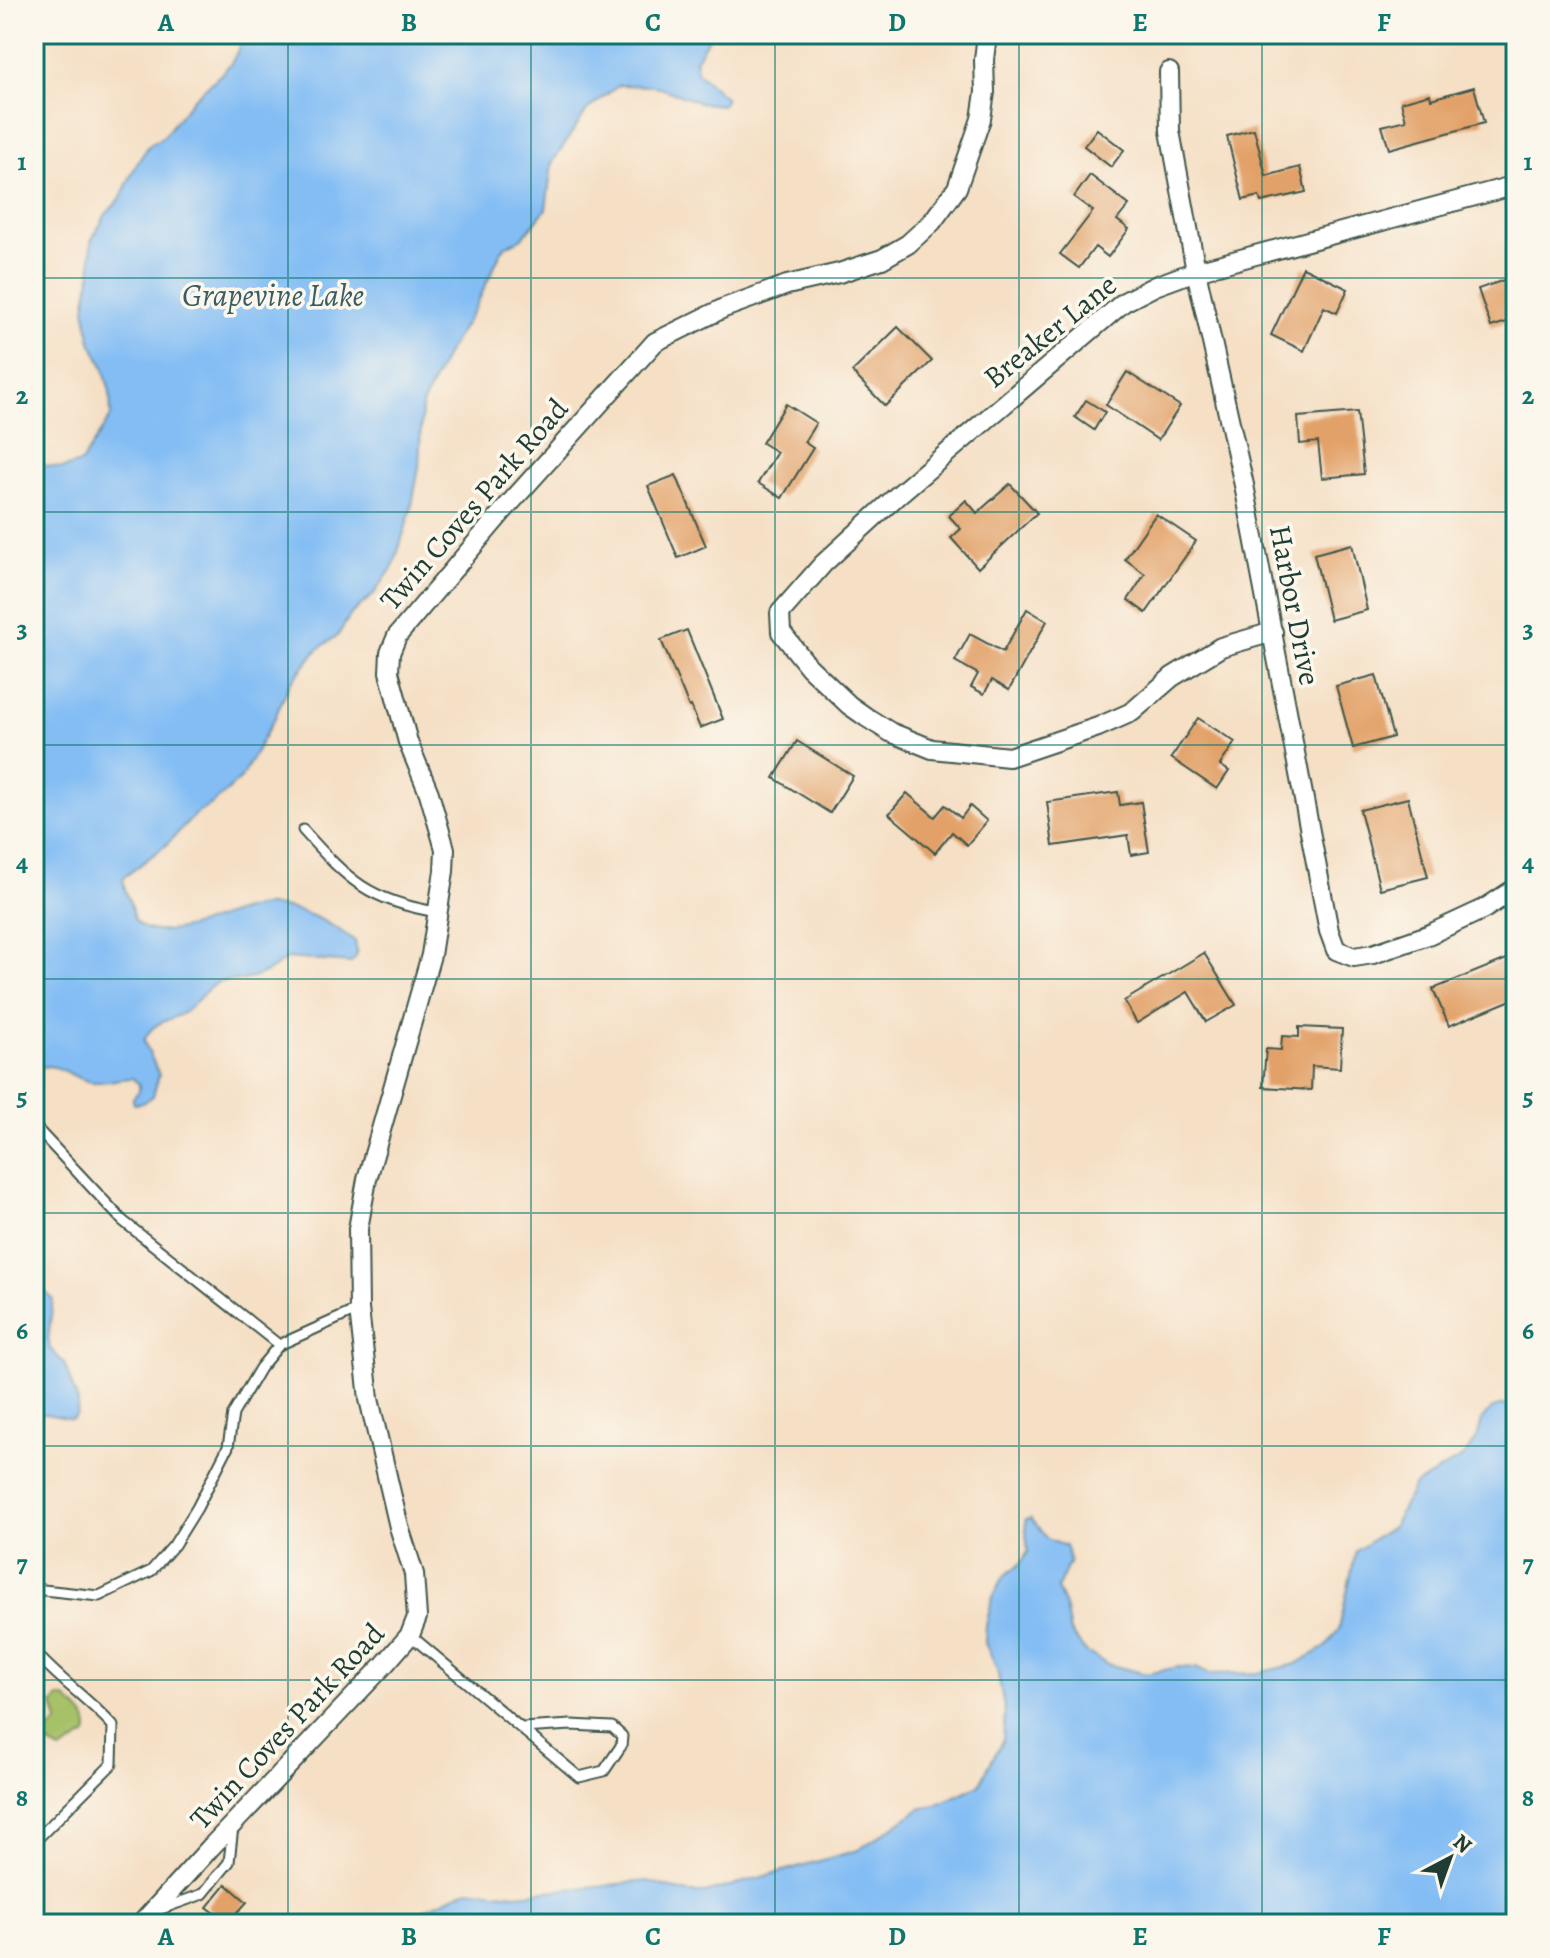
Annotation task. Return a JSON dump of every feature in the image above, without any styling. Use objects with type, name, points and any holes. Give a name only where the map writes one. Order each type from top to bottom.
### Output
[{"type":"street","name":"Twin Coves Park Road","points":[[146,1918],[410,1635],[417,1617],[414,1574],[399,1527],[369,1399],[359,1309],[360,1216],[367,1179],[431,955],[445,849],[429,793],[408,742],[389,672],[390,653],[397,636],[503,511],[655,342],[724,308],[882,259],[908,244],[932,222],[957,188],[981,119],[987,34]]},
{"type":"street","name":"Harbor Drive","points":[[1169,72],[1170,131],[1196,271],[1244,485],[1329,931],[1336,950],[1354,957],[1373,954],[1428,935],[1484,909],[1516,888]]},
{"type":"street","name":"Breaker Lane","points":[[1273,632],[1221,647],[1172,677],[1132,712],[1098,727],[1009,757],[932,749],[890,732],[866,717],[809,667],[781,632],[780,613],[823,564],[898,495],[1124,302],[1155,286],[1196,271],[1516,185]]},
{"type":"lane","points":[[303,830],[365,890],[403,906],[437,912]]},
{"type":"lane","points":[[39,1131],[123,1221],[279,1345]]},
{"type":"lane","points":[[34,1589],[99,1596],[151,1571],[174,1545],[197,1508],[228,1447],[233,1414],[243,1394],[279,1345],[359,1309]]},
{"type":"lane","points":[[410,1635],[579,1777],[604,1771],[621,1746],[622,1736],[612,1727],[571,1725],[522,1728]]},
{"type":"lane","points":[[34,1711],[36,1653]]},
{"type":"lane","points":[[34,1842],[112,1764],[113,1726],[90,1700],[47,1666],[36,1653]]},
{"type":"lane","points":[[146,1918],[203,1894],[229,1862],[233,1824]]},
{"type":"green space","points":[[58,1698],[65,1698],[79,1710],[88,1729],[87,1735],[60,1751],[49,1745],[45,1735],[58,1722],[53,1705]]},
{"type":"water","name":"Grapevine Lake","points":[[246,34],[711,34],[695,60],[698,73],[726,98],[722,105],[701,103],[655,86],[619,85],[587,110],[552,163],[546,209],[522,238],[501,252],[475,308],[448,351],[422,405],[419,467],[411,510],[393,567],[373,595],[351,614],[338,635],[317,650],[290,683],[241,778],[195,815],[166,845],[123,878],[134,919],[144,928],[176,930],[249,908],[276,906],[300,911],[334,927],[355,941],[357,955],[351,963],[287,958],[254,977],[223,981],[212,986],[188,1010],[156,1025],[148,1034],[144,1041],[159,1075],[153,1096],[143,1103],[133,1104],[139,1084],[132,1078],[94,1082],[59,1068],[34,1069],[34,464],[63,468],[81,463],[111,416],[110,392],[103,366],[91,342],[85,308],[91,274],[91,241],[106,214],[120,199],[150,144],[163,137],[193,99],[232,62]]},
{"type":"water","points":[[34,1283],[53,1299],[48,1341],[50,1349],[64,1363],[78,1402],[77,1414],[72,1419],[34,1412]]},
{"type":"water","points":[[1502,1405],[1516,1406],[1516,1924],[406,1924],[423,1910],[468,1889],[516,1894],[648,1881],[688,1893],[705,1893],[858,1850],[920,1809],[979,1785],[1003,1739],[1005,1712],[997,1669],[985,1643],[986,1626],[992,1599],[1004,1576],[1020,1564],[1028,1552],[1025,1520],[1031,1518],[1047,1539],[1065,1546],[1070,1561],[1057,1589],[1065,1606],[1070,1632],[1086,1652],[1107,1664],[1146,1674],[1178,1667],[1196,1668],[1208,1674],[1258,1673],[1296,1664],[1326,1647],[1339,1629],[1356,1551],[1393,1526],[1414,1486],[1465,1455],[1477,1437],[1483,1418],[1491,1409]]},
{"type":"building","points":[[1474,87],[1484,123],[1389,149],[1382,126],[1406,120],[1401,102],[1430,94],[1431,99]]},
{"type":"building","points":[[1097,129],[1124,150],[1111,167],[1084,146]]},
{"type":"building","points":[[1254,129],[1266,176],[1300,167],[1306,192],[1261,202],[1259,196],[1243,200],[1227,136]]},
{"type":"building","points":[[1090,175],[1129,205],[1117,220],[1129,229],[1108,257],[1095,247],[1079,268],[1060,254],[1093,211],[1074,197]]},
{"type":"building","points":[[1303,267],[1348,289],[1337,313],[1324,307],[1304,351],[1271,335]]},
{"type":"building","points":[[1516,276],[1516,319],[1491,327],[1478,289]]},
{"type":"building","points":[[898,327],[932,361],[885,406],[852,372]]},
{"type":"building","points":[[1127,372],[1180,406],[1158,440],[1106,405]]},
{"type":"building","points":[[1086,400],[1105,412],[1094,430],[1075,417]]},
{"type":"building","points":[[786,404],[816,423],[804,442],[813,448],[782,498],[758,483],[777,452],[762,443]]},
{"type":"building","points":[[1357,412],[1364,474],[1322,478],[1318,442],[1300,444],[1298,417]]},
{"type":"building","points":[[676,475],[706,546],[678,558],[648,486]]},
{"type":"building","points":[[1010,484],[1037,513],[978,568],[951,538],[961,529],[949,516],[966,500],[977,513]]},
{"type":"building","points":[[1156,514],[1196,541],[1146,613],[1128,600],[1145,574],[1125,559]]},
{"type":"building","points":[[1352,544],[1367,610],[1330,620],[1314,554]]},
{"type":"building","points":[[1027,609],[1047,621],[1009,690],[992,680],[984,694],[971,687],[978,674],[955,661],[970,634],[1003,652]]},
{"type":"building","points":[[687,630],[723,719],[700,728],[661,640]]},
{"type":"building","points":[[1376,675],[1393,737],[1353,748],[1336,686]]},
{"type":"building","points":[[1198,718],[1235,742],[1220,765],[1229,771],[1217,789],[1171,758]]},
{"type":"building","points":[[797,741],[853,776],[830,813],[774,778]]},
{"type":"building","points":[[1118,792],[1120,805],[1141,802],[1149,852],[1131,855],[1128,835],[1053,846],[1047,802]]},
{"type":"building","points":[[907,793],[935,817],[945,805],[961,818],[970,806],[987,821],[967,845],[952,832],[935,853],[889,814]]},
{"type":"building","points":[[1408,798],[1428,877],[1380,889],[1360,810]]},
{"type":"building","points":[[1204,953],[1236,1005],[1206,1022],[1188,992],[1137,1023],[1124,1001]]},
{"type":"building","points":[[1509,958],[1516,974],[1516,998],[1449,1026],[1433,989]]},
{"type":"building","points":[[1299,1027],[1342,1029],[1340,1068],[1312,1066],[1311,1090],[1263,1087],[1266,1049],[1281,1050],[1282,1036],[1299,1037]]},
{"type":"building","points":[[226,1884],[247,1902],[228,1923],[207,1907]]}]
